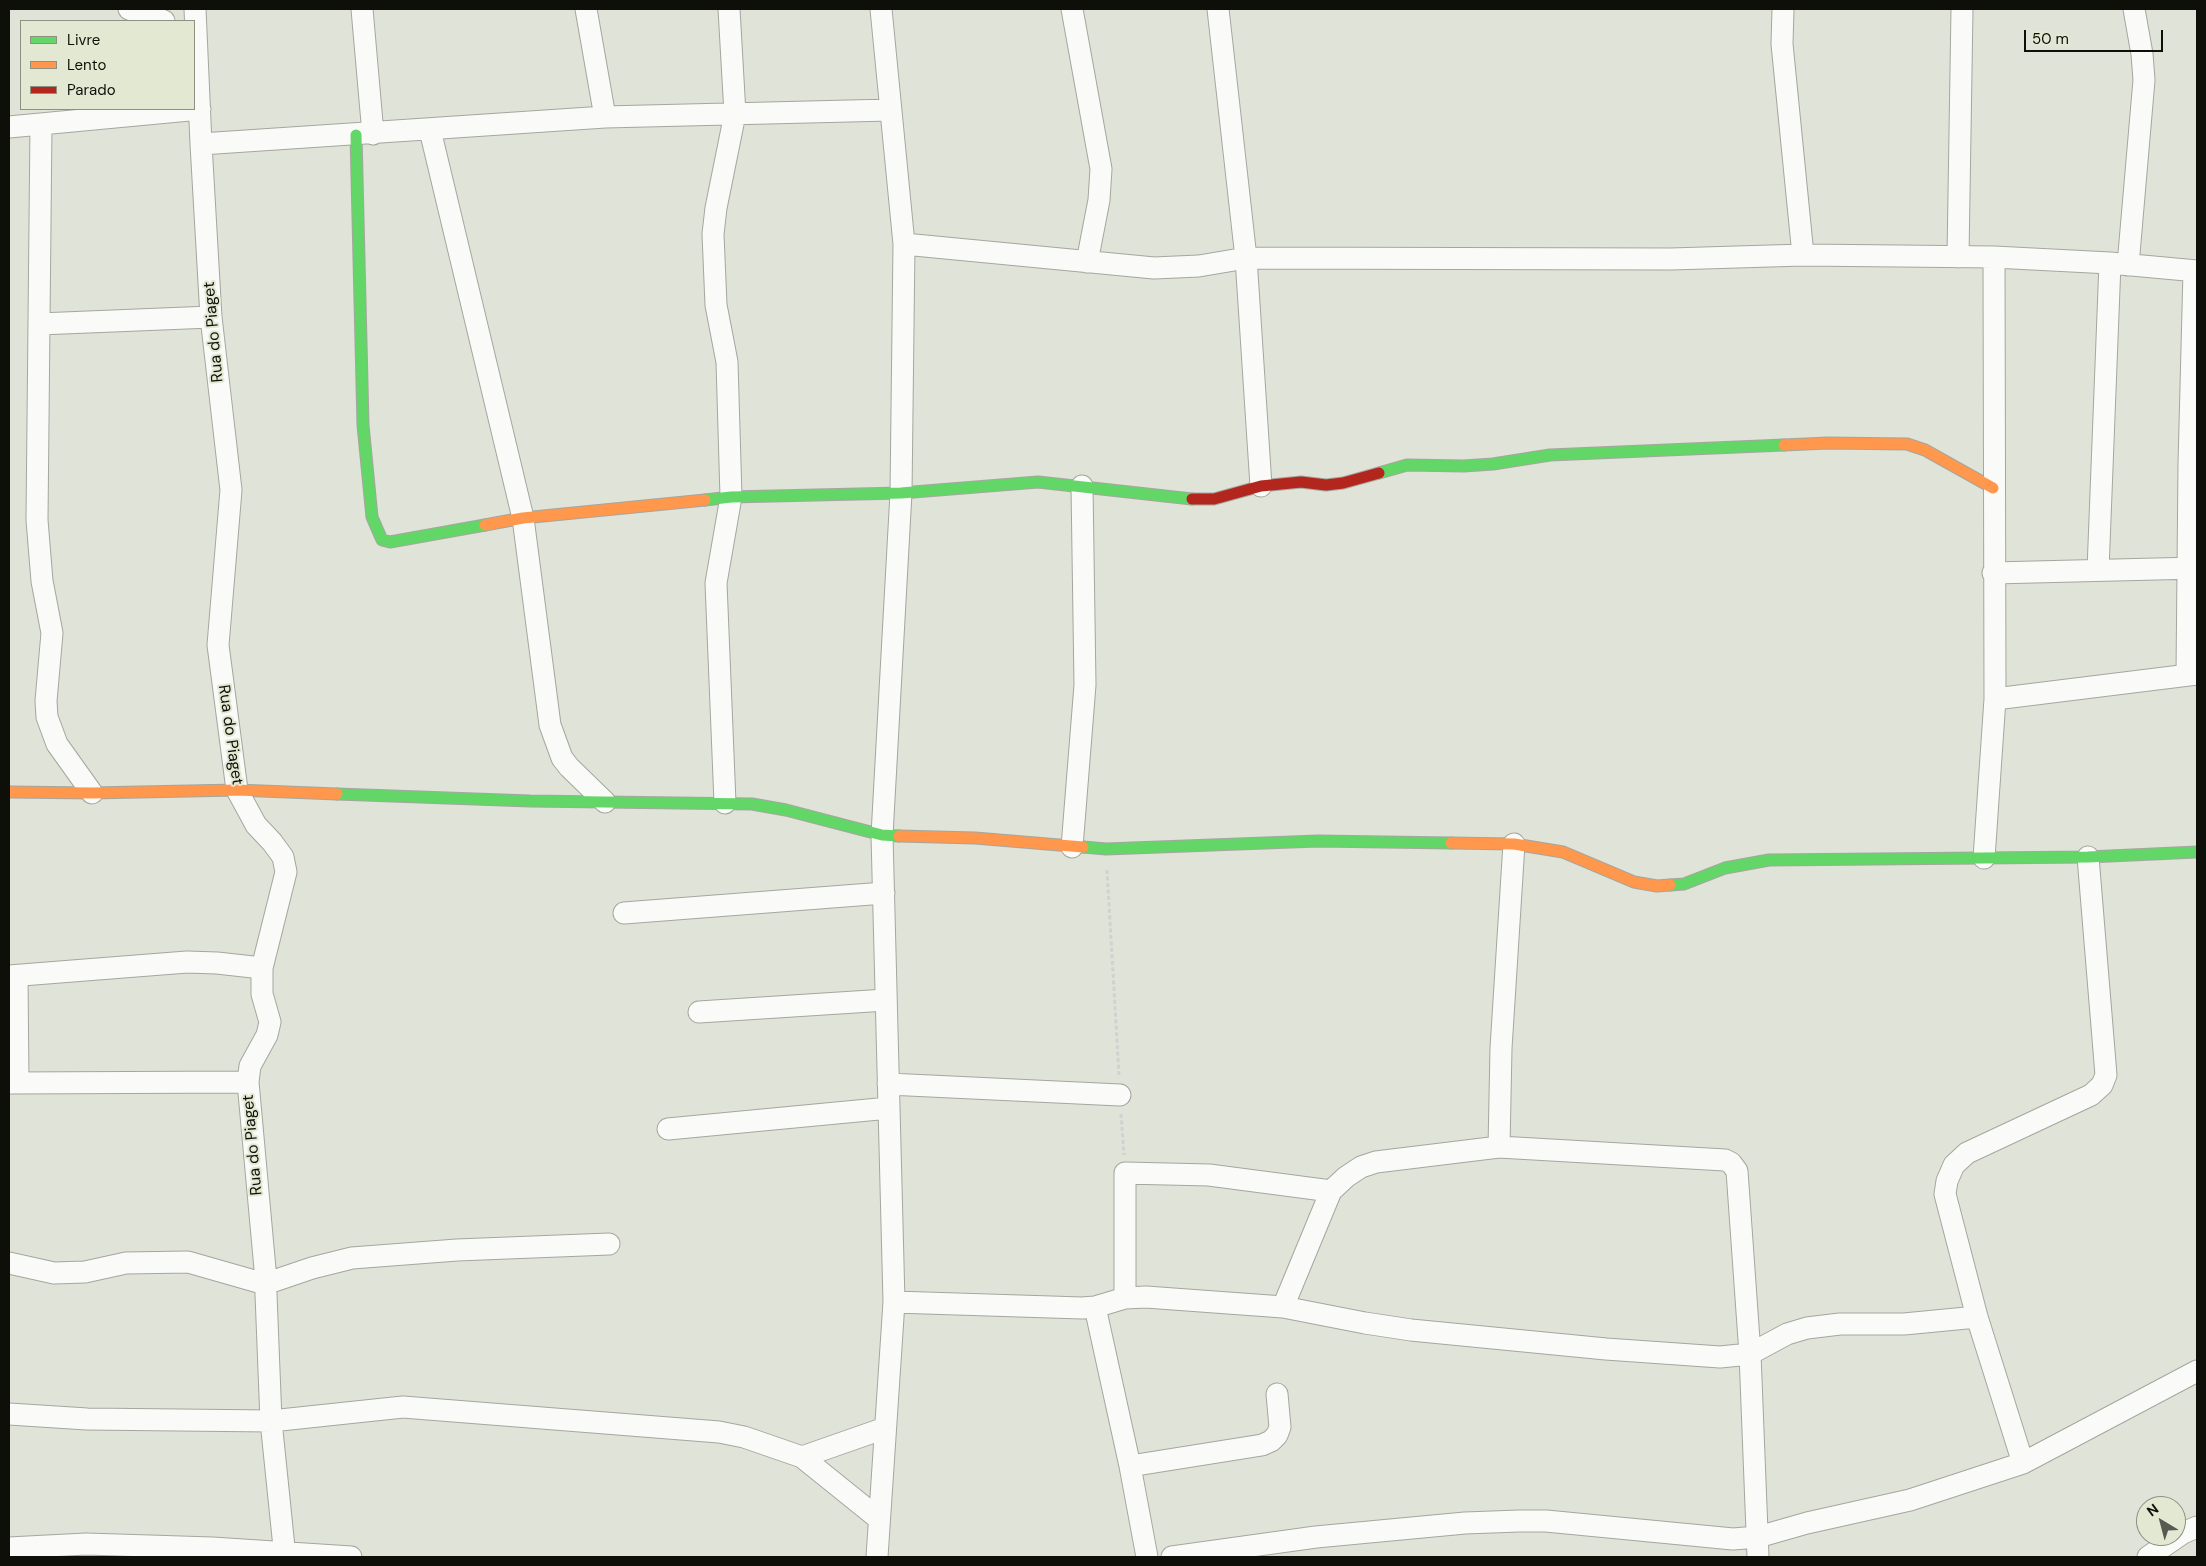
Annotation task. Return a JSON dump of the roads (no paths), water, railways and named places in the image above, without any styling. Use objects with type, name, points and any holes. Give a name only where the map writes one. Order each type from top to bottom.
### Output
[{"type":"street","points":[[129,9],[161,20]]},
{"type":"street","name":"Rua do Piaget","points":[[195,9],[211,317],[231,490],[218,645],[237,790],[256,825],[283,857],[286,872],[262,968],[262,994],[270,1022],[267,1035],[250,1066],[248,1082],[265,1284],[271,1421],[285,1554]]},
{"type":"street","points":[[362,9],[365,134],[361,399],[372,517],[376,530],[382,540],[390,542],[523,518],[732,496],[901,493],[1038,482],[1214,499],[1261,486],[1301,482],[1326,485],[1343,483],[1407,465],[1464,466],[1550,456],[1882,442],[1907,444],[1925,450],[1994,488]]},
{"type":"street","points":[[586,9],[605,118]]},
{"type":"street","points":[[725,803],[716,583],[732,496],[727,362],[716,305],[713,234],[716,208],[735,114],[729,9]]},
{"type":"street","points":[[877,1557],[894,1302],[882,835],[901,493],[904,244],[880,9]]},
{"type":"street","points":[[1072,9],[1101,169],[1099,200],[1087,262]]},
{"type":"street","points":[[1218,9],[1246,258],[1261,486]]},
{"type":"street","points":[[1783,9],[1782,44],[1804,255]]},
{"type":"street","points":[[1958,257],[1962,9]]},
{"type":"street","points":[[2098,570],[2119,264],[2144,80],[2142,54],[2134,9]]},
{"type":"street","points":[[195,109],[200,109]]},
{"type":"street","points":[[9,127],[189,110]]},
{"type":"street","points":[[201,144],[605,118],[890,110]]},
{"type":"street","points":[[41,124],[37,520],[42,581],[52,634],[46,701],[47,717],[57,744],[92,793]]},
{"type":"street","points":[[430,130],[523,518],[550,725],[562,758],[568,768],[605,802]]},
{"type":"street","points":[[904,244],[1154,268],[1199,266],[1246,258],[1671,259],[1804,255],[1994,257],[2119,264],[2196,271],[2192,674],[1995,699]]},
{"type":"street","points":[[1984,858],[1995,699],[1993,573],[1994,257]]},
{"type":"street","points":[[39,324],[211,317]]},
{"type":"street","points":[[1072,847],[1085,685],[1082,486]]},
{"type":"street","points":[[1993,573],[2192,568]]},
{"type":"street","points":[[9,792],[92,793],[237,790],[605,802],[752,804],[786,810],[882,835],[975,838],[1106,849],[1318,841],[1514,844],[1562,852],[1634,882],[1657,886],[1684,884],[1725,868],[1769,860],[2088,857],[2197,852]]},
{"type":"street","points":[[1499,1148],[1501,1048],[1514,844]]},
{"type":"street","points":[[2023,1463],[1977,1317],[1945,1194],[1947,1181],[1954,1165],[1967,1153],[2091,1095],[2102,1085],[2106,1076],[2088,857]]},
{"type":"street","points":[[624,913],[884,893]]},
{"type":"street","points":[[248,1082],[13,1083],[13,976],[187,962],[262,968]]},
{"type":"street","points":[[699,1012],[886,1000]]},
{"type":"street","points":[[888,1084],[1120,1095]]},
{"type":"street","points":[[668,1129],[889,1108]]},
{"type":"street","points":[[1283,1307],[1331,1191],[1346,1177],[1361,1167],[1376,1162],[1499,1148],[1724,1160],[1731,1163],[1737,1171],[1750,1354],[1758,1547]]},
{"type":"street","points":[[1125,1298],[1125,1173],[1210,1175],[1331,1191]]},
{"type":"street","points":[[9,1263],[54,1273],[85,1272],[126,1262],[188,1262],[265,1284],[312,1268],[352,1258],[457,1250],[609,1244]]},
{"type":"street","points":[[894,1302],[1056,1308],[1095,1307],[1125,1298],[1146,1297],[1283,1307],[1365,1324],[1421,1331],[1606,1349],[1720,1357],[1750,1354],[1787,1334],[1807,1328],[1840,1324],[1904,1324],[1977,1317]]},
{"type":"street","points":[[1095,1307],[1130,1466],[1147,1557]]},
{"type":"street","points":[[1172,1557],[1197,1556],[1316,1537],[1465,1523],[1519,1521],[1546,1521],[1733,1539],[1758,1547],[1807,1523],[1910,1500],[2023,1463],[2197,1371]]},
{"type":"street","points":[[1130,1466],[1262,1445],[1271,1441],[1277,1435],[1280,1427],[1277,1394]]},
{"type":"street","points":[[9,1414],[87,1419],[271,1421],[404,1406],[719,1432],[744,1437],[802,1457],[879,1519]]},
{"type":"street","points":[[802,1457],[885,1428]]},
{"type":"street","points":[[2148,1557],[2197,1527]]},
{"type":"street","points":[[9,1548],[86,1544],[351,1557]]}]
